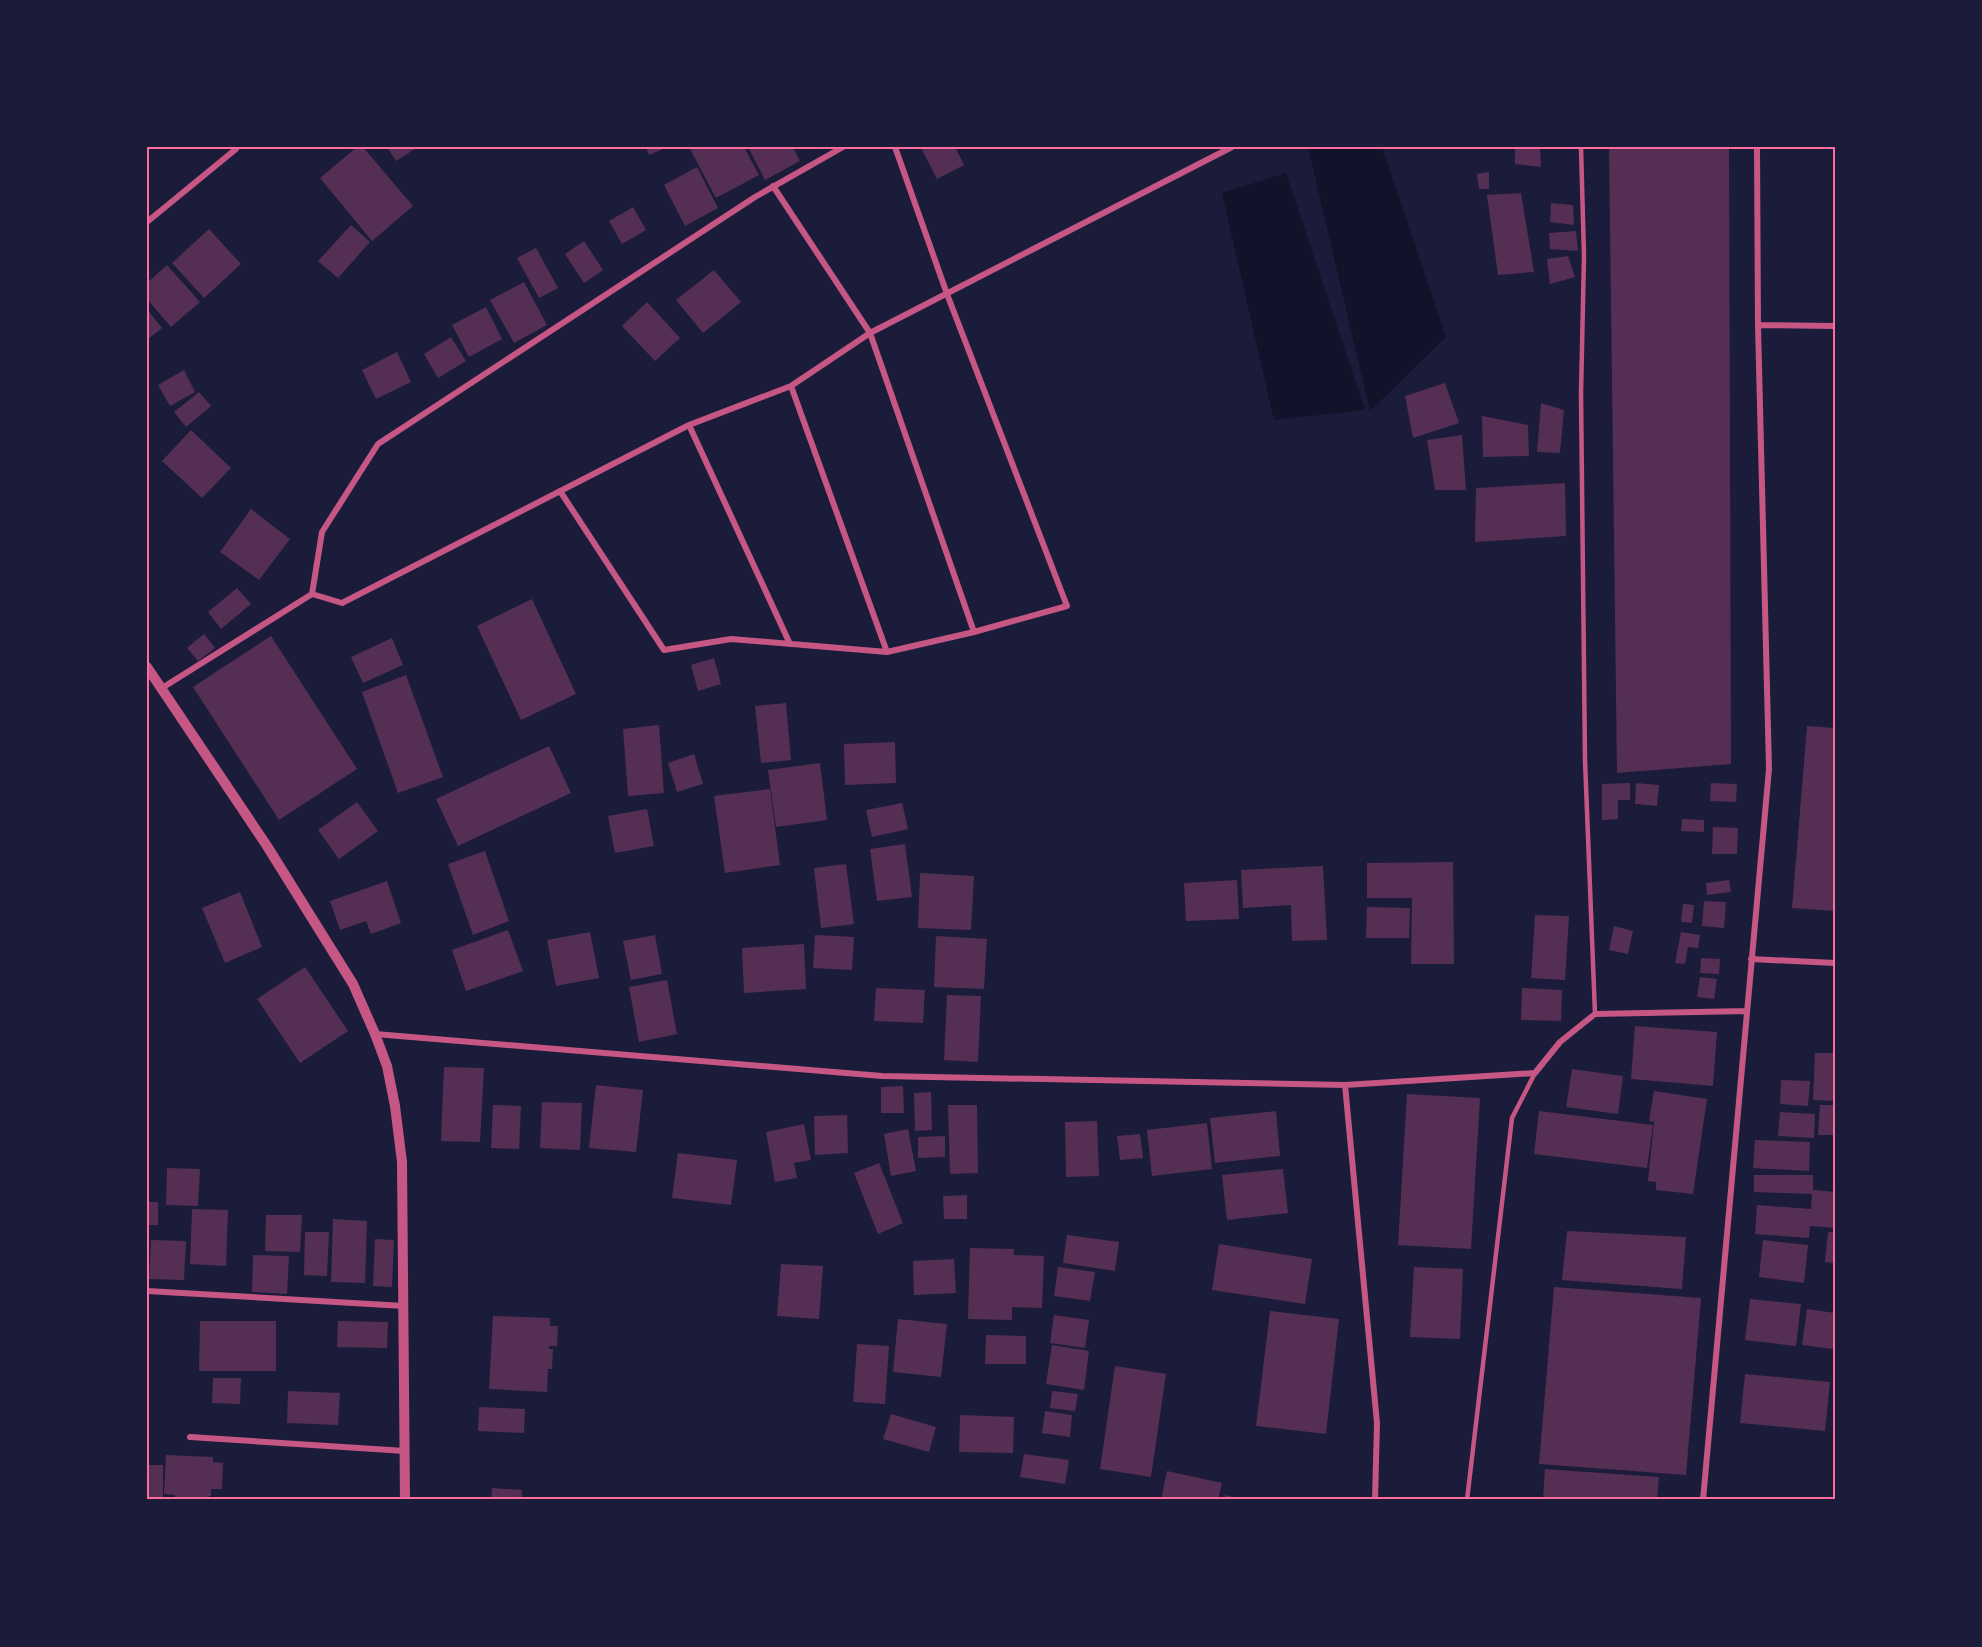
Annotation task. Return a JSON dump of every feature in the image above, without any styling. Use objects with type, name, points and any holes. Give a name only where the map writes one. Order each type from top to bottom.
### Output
[{"type":"street","points":[[162,688],[312,594],[322,532],[378,444],[773,186],[843,147]]},
{"type":"street","points":[[561,491],[664,650],[730,639],[887,652],[974,632],[1067,606],[947,294],[895,147]]},
{"type":"street","points":[[312,594],[342,603],[689,425],[791,386],[870,333],[1232,147]]},
{"type":"street","points":[[1703,1500],[1768,769],[1756,147]]},
{"type":"street","points":[[147,222],[237,149]]},
{"type":"street","points":[[773,186],[870,333],[974,632]]},
{"type":"street","points":[[1758,325],[1835,326]]},
{"type":"street","points":[[791,386],[887,652]]},
{"type":"street","points":[[689,425],[789,644]]},
{"type":"street","points":[[147,667],[267,846],[340,964],[352,984],[387,1066],[402,1162],[405,1500]]},
{"type":"street","points":[[1751,959],[1835,963]]},
{"type":"street","points":[[375,1034],[882,1076],[1344,1085],[1535,1073],[1560,1042],[1595,1014],[1747,1011]]},
{"type":"street","points":[[1344,1085],[1377,1423],[1375,1500]]},
{"type":"street","points":[[147,1291],[404,1306]]},
{"type":"street","points":[[190,1437],[405,1451]]},
{"type":"lane","points":[[1581,147],[1584,256],[1581,394],[1585,760],[1595,1014]]},
{"type":"lane","points":[[1467,1500],[1512,1118],[1535,1073]]},
{"type":"shaded area","points":[[1308,147],[1382,147],[1446,337],[1370,411]]},
{"type":"shaded area","points":[[1286,173],[1365,410],[1274,420],[1222,193]]},
{"type":"building","points":[[357,147],[363,147],[413,206],[372,241],[320,178]]},
{"type":"building","points":[[387,147],[418,147],[396,161]]},
{"type":"building","points":[[646,147],[663,147],[663,149],[649,155]]},
{"type":"building","points":[[689,147],[744,147],[759,175],[716,198]]},
{"type":"building","points":[[748,147],[793,147],[800,161],[765,180]]},
{"type":"building","points":[[955,147],[964,165],[937,179],[921,148]]},
{"type":"building","points":[[1515,147],[1540,147],[1541,167],[1515,164]]},
{"type":"building","points":[[1609,147],[1729,147],[1731,764],[1617,773]]},
{"type":"building","points":[[697,167],[718,208],[685,226],[664,185]]},
{"type":"building","points":[[1489,172],[1489,189],[1479,189],[1477,174]]},
{"type":"building","points":[[1521,193],[1534,272],[1498,275],[1487,195]]},
{"type":"building","points":[[1551,203],[1573,205],[1574,225],[1550,222]]},
{"type":"building","points":[[633,207],[646,230],[622,244],[609,221]]},
{"type":"building","points":[[351,225],[370,242],[338,278],[318,261]]},
{"type":"building","points":[[209,229],[241,264],[204,298],[172,263]]},
{"type":"building","points":[[1576,231],[1578,251],[1550,249],[1549,233]]},
{"type":"building","points":[[584,241],[603,270],[584,283],[565,254]]},
{"type":"building","points":[[536,248],[558,288],[539,298],[517,258]]},
{"type":"building","points":[[1568,256],[1575,277],[1550,284],[1547,259]]},
{"type":"building","points":[[167,265],[200,302],[171,327],[147,299],[147,283]]},
{"type":"building","points":[[714,270],[741,302],[703,333],[676,300]]},
{"type":"building","points":[[524,282],[547,325],[514,343],[490,300]]},
{"type":"building","points":[[647,302],[680,338],[655,361],[622,326]]},
{"type":"building","points":[[486,307],[502,339],[469,357],[452,325]]},
{"type":"building","points":[[147,309],[162,328],[147,340]]},
{"type":"building","points":[[451,337],[466,361],[438,378],[424,354]]},
{"type":"building","points":[[397,352],[411,382],[376,399],[362,370]]},
{"type":"building","points":[[184,370],[195,392],[170,406],[158,385]]},
{"type":"building","points":[[1445,383],[1459,423],[1413,438],[1405,396]]},
{"type":"building","points":[[199,392],[211,406],[186,427],[174,412]]},
{"type":"building","points":[[1541,403],[1564,410],[1560,453],[1537,452]]},
{"type":"building","points":[[1482,416],[1528,425],[1529,456],[1483,457]]},
{"type":"building","points":[[191,430],[231,468],[202,498],[162,461]]},
{"type":"building","points":[[1462,435],[1466,490],[1435,490],[1427,440]]},
{"type":"building","points":[[1565,483],[1566,536],[1475,542],[1476,488]]},
{"type":"building","points":[[251,509],[290,539],[259,580],[220,552]]},
{"type":"building","points":[[237,588],[251,604],[221,629],[208,612]]},
{"type":"building","points":[[532,599],[576,694],[521,720],[477,626]]},
{"type":"building","points":[[204,634],[215,648],[198,661],[187,648]]},
{"type":"building","points":[[271,636],[357,769],[279,820],[193,687]]},
{"type":"building","points":[[392,638],[403,665],[363,683],[351,657]]},
{"type":"building","points":[[714,658],[721,684],[698,691],[691,665]]},
{"type":"building","points":[[406,675],[443,777],[398,793],[362,692]]},
{"type":"building","points":[[786,703],[791,760],[761,763],[755,706]]},
{"type":"building","points":[[659,725],[664,793],[628,796],[623,729]]},
{"type":"building","points":[[1807,726],[1835,728],[1835,911],[1792,908]]},
{"type":"building","points":[[895,742],[896,783],[845,785],[844,744]]},
{"type":"building","points":[[549,746],[571,793],[458,846],[436,799]]},
{"type":"building","points":[[694,754],[703,784],[677,792],[668,763]]},
{"type":"building","points":[[820,763],[827,820],[776,827],[768,770]]},
{"type":"building","points":[[1630,783],[1630,800],[1618,800],[1618,819],[1602,820],[1602,784]]},
{"type":"building","points":[[1636,783],[1659,785],[1657,806],[1635,804]]},
{"type":"building","points":[[1711,783],[1737,784],[1736,802],[1710,801]]},
{"type":"building","points":[[770,789],[780,865],[725,873],[714,796]]},
{"type":"building","points":[[357,802],[378,831],[339,859],[318,830]]},
{"type":"building","points":[[902,803],[908,829],[872,837],[866,810]]},
{"type":"building","points":[[647,809],[654,846],[615,853],[608,816]]},
{"type":"building","points":[[1682,819],[1704,820],[1704,832],[1681,831]]},
{"type":"building","points":[[1713,827],[1738,828],[1737,854],[1712,854]]},
{"type":"building","points":[[905,844],[912,897],[877,901],[870,849]]},
{"type":"building","points":[[485,851],[509,921],[473,935],[448,864]]},
{"type":"building","points":[[1453,862],[1454,964],[1411,964],[1412,898],[1367,898],[1367,863]]},
{"type":"building","points":[[846,864],[854,924],[821,928],[814,868]]},
{"type":"building","points":[[1323,866],[1327,940],[1292,941],[1291,905],[1243,908],[1241,870]]},
{"type":"building","points":[[920,873],[974,876],[971,930],[918,928]]},
{"type":"building","points":[[1237,880],[1239,919],[1186,921],[1184,883]]},
{"type":"building","points":[[1729,880],[1731,892],[1707,895],[1706,883]]},
{"type":"building","points":[[387,881],[401,923],[371,934],[366,921],[340,930],[330,901]]},
{"type":"building","points":[[240,892],[262,947],[225,963],[202,908]]},
{"type":"building","points":[[1704,901],[1726,902],[1724,928],[1702,926]]},
{"type":"building","points":[[1683,904],[1694,905],[1692,923],[1681,922]]},
{"type":"building","points":[[1367,907],[1410,908],[1409,938],[1366,938]]},
{"type":"building","points":[[1535,915],[1569,916],[1565,980],[1531,978]]},
{"type":"building","points":[[1614,926],[1633,931],[1628,954],[1609,950]]},
{"type":"building","points":[[508,930],[523,971],[466,991],[452,950]]},
{"type":"building","points":[[590,932],[599,978],[556,986],[547,940]]},
{"type":"building","points":[[1681,932],[1700,935],[1698,948],[1688,947],[1685,964],[1675,963]]},
{"type":"building","points":[[655,935],[662,974],[631,980],[623,941]]},
{"type":"building","points":[[815,935],[854,937],[852,970],[813,968]]},
{"type":"building","points":[[936,936],[987,939],[984,989],[934,987]]},
{"type":"building","points":[[804,944],[806,989],[744,993],[742,948]]},
{"type":"building","points":[[1701,958],[1720,959],[1719,974],[1700,973]]},
{"type":"building","points":[[305,967],[348,1031],[300,1063],[257,999]]},
{"type":"building","points":[[1700,977],[1717,979],[1714,999],[1697,997]]},
{"type":"building","points":[[667,980],[677,1034],[639,1042],[629,987]]},
{"type":"building","points":[[876,988],[925,990],[923,1023],[874,1021]]},
{"type":"building","points":[[1522,988],[1562,990],[1561,1021],[1521,1020]]},
{"type":"building","points":[[947,995],[981,996],[978,1062],[944,1060]]},
{"type":"building","points":[[1635,1026],[1717,1032],[1713,1086],[1631,1079]]},
{"type":"building","points":[[1815,1053],[1835,1053],[1835,1101],[1813,1100]]},
{"type":"building","points":[[444,1067],[484,1068],[480,1142],[441,1141]]},
{"type":"building","points":[[1572,1069],[1623,1076],[1618,1114],[1566,1107]]},
{"type":"building","points":[[1781,1080],[1810,1081],[1808,1106],[1780,1104]]},
{"type":"building","points":[[596,1085],[643,1090],[636,1152],[589,1148]]},
{"type":"building","points":[[903,1086],[904,1113],[881,1113],[881,1087]]},
{"type":"building","points":[[1654,1091],[1707,1099],[1693,1194],[1656,1190],[1656,1182],[1648,1181],[1654,1122],[1649,1121]]},
{"type":"building","points":[[931,1092],[932,1130],[915,1131],[914,1093]]},
{"type":"building","points":[[1407,1094],[1480,1098],[1471,1249],[1398,1245]]},
{"type":"building","points":[[542,1102],[582,1103],[580,1150],[540,1148]]},
{"type":"building","points":[[493,1105],[521,1106],[519,1149],[491,1148]]},
{"type":"building","points":[[948,1105],[977,1105],[978,1173],[950,1174]]},
{"type":"building","points":[[1820,1105],[1835,1105],[1835,1135],[1818,1135]]},
{"type":"building","points":[[1276,1111],[1280,1156],[1215,1163],[1210,1118]]},
{"type":"building","points":[[1539,1111],[1653,1125],[1647,1168],[1534,1154]]},
{"type":"building","points":[[1780,1112],[1815,1114],[1814,1138],[1778,1136]]},
{"type":"building","points":[[847,1115],[848,1153],[815,1155],[814,1116]]},
{"type":"building","points":[[1097,1121],[1099,1176],[1066,1177],[1065,1122]]},
{"type":"building","points":[[1207,1123],[1212,1169],[1152,1176],[1147,1130]]},
{"type":"building","points":[[804,1124],[811,1160],[794,1163],[797,1178],[775,1182],[766,1132]]},
{"type":"building","points":[[908,1129],[916,1171],[891,1176],[884,1134]]},
{"type":"building","points":[[1140,1134],[1143,1158],[1120,1160],[1117,1136]]},
{"type":"building","points":[[945,1136],[945,1157],[918,1158],[918,1137]]},
{"type":"building","points":[[1755,1140],[1810,1142],[1809,1171],[1753,1168]]},
{"type":"building","points":[[678,1153],[737,1160],[731,1205],[672,1198]]},
{"type":"building","points":[[879,1163],[903,1223],[878,1234],[854,1173]]},
{"type":"building","points":[[167,1168],[200,1169],[198,1206],[166,1205]]},
{"type":"building","points":[[1283,1169],[1288,1213],[1227,1220],[1222,1175]]},
{"type":"building","points":[[1754,1175],[1813,1175],[1813,1190],[1835,1192],[1835,1228],[1810,1226],[1809,1238],[1755,1234],[1757,1205],[1811,1209],[1812,1194],[1754,1192]]},
{"type":"building","points":[[967,1195],[967,1219],[944,1219],[943,1196]]},
{"type":"building","points":[[147,1202],[158,1202],[158,1225],[147,1225]]},
{"type":"building","points":[[192,1209],[228,1210],[226,1266],[190,1264]]},
{"type":"building","points":[[266,1215],[302,1215],[300,1252],[265,1251]]},
{"type":"building","points":[[333,1219],[367,1221],[365,1283],[331,1282]]},
{"type":"building","points":[[1567,1231],[1686,1237],[1682,1289],[1562,1280]]},
{"type":"building","points":[[305,1232],[329,1232],[327,1276],[304,1275]]},
{"type":"building","points":[[1828,1232],[1835,1232],[1835,1263],[1825,1262]]},
{"type":"building","points":[[1067,1235],[1119,1242],[1115,1271],[1063,1263]]},
{"type":"building","points":[[375,1239],[394,1240],[392,1287],[373,1286]]},
{"type":"building","points":[[151,1240],[186,1241],[184,1280],[149,1279]]},
{"type":"building","points":[[1763,1240],[1808,1245],[1804,1283],[1759,1277]]},
{"type":"building","points":[[1219,1244],[1312,1259],[1305,1304],[1212,1290]]},
{"type":"building","points":[[970,1248],[1014,1249],[1014,1255],[1044,1256],[1042,1308],[1012,1307],[1012,1320],[968,1319]]},
{"type":"building","points":[[253,1255],[289,1256],[287,1294],[252,1292]]},
{"type":"building","points":[[954,1259],[956,1293],[914,1295],[913,1261]]},
{"type":"building","points":[[781,1264],[823,1266],[819,1319],[777,1316]]},
{"type":"building","points":[[1058,1267],[1095,1272],[1090,1301],[1054,1296]]},
{"type":"building","points":[[1414,1267],[1463,1269],[1460,1339],[1410,1337]]},
{"type":"building","points":[[1554,1287],[1701,1298],[1686,1475],[1539,1464]]},
{"type":"building","points":[[1750,1299],[1801,1304],[1796,1346],[1745,1340]]},
{"type":"building","points":[[1807,1309],[1835,1313],[1833,1349],[1802,1345]]},
{"type":"building","points":[[1270,1311],[1339,1319],[1326,1434],[1256,1426]]},
{"type":"building","points":[[1054,1315],[1089,1320],[1085,1348],[1050,1343]]},
{"type":"building","points":[[493,1316],[550,1318],[550,1326],[558,1326],[557,1346],[549,1346],[549,1349],[553,1349],[552,1369],[548,1369],[547,1392],[489,1389]]},
{"type":"building","points":[[898,1319],[947,1324],[941,1377],[893,1372]]},
{"type":"building","points":[[200,1321],[276,1321],[276,1371],[199,1371]]},
{"type":"building","points":[[338,1321],[388,1322],[387,1348],[337,1347]]},
{"type":"building","points":[[986,1335],[1026,1336],[1026,1364],[985,1364]]},
{"type":"building","points":[[857,1344],[889,1346],[885,1404],[853,1402]]},
{"type":"building","points":[[1052,1345],[1089,1351],[1084,1390],[1046,1384]]},
{"type":"building","points":[[1115,1366],[1166,1374],[1151,1477],[1100,1469]]},
{"type":"building","points":[[1745,1374],[1830,1382],[1825,1431],[1740,1423]]},
{"type":"building","points":[[213,1378],[241,1378],[240,1404],[212,1403]]},
{"type":"building","points":[[288,1391],[340,1393],[338,1425],[287,1423]]},
{"type":"building","points":[[1052,1391],[1078,1394],[1075,1411],[1050,1408]]},
{"type":"building","points":[[479,1407],[525,1409],[524,1433],[478,1431]]},
{"type":"building","points":[[1045,1411],[1072,1415],[1070,1437],[1042,1433]]},
{"type":"building","points":[[891,1414],[936,1427],[929,1452],[883,1439]]},
{"type":"building","points":[[960,1415],[1014,1417],[1013,1453],[959,1452]]},
{"type":"building","points":[[1024,1454],[1069,1460],[1065,1484],[1020,1477]]},
{"type":"building","points":[[166,1455],[213,1457],[213,1462],[223,1463],[222,1489],[211,1489],[209,1500],[175,1500],[175,1495],[164,1494]]},
{"type":"building","points":[[147,1465],[163,1465],[163,1499],[147,1499]]},
{"type":"building","points":[[1545,1469],[1659,1477],[1657,1500],[1543,1500]]},
{"type":"building","points":[[1167,1471],[1222,1483],[1218,1500],[1161,1500]]},
{"type":"building","points":[[492,1488],[522,1490],[522,1500],[491,1500]]},
{"type":"building","points":[[1225,1495],[1241,1499],[1241,1500],[1224,1500]]}]
